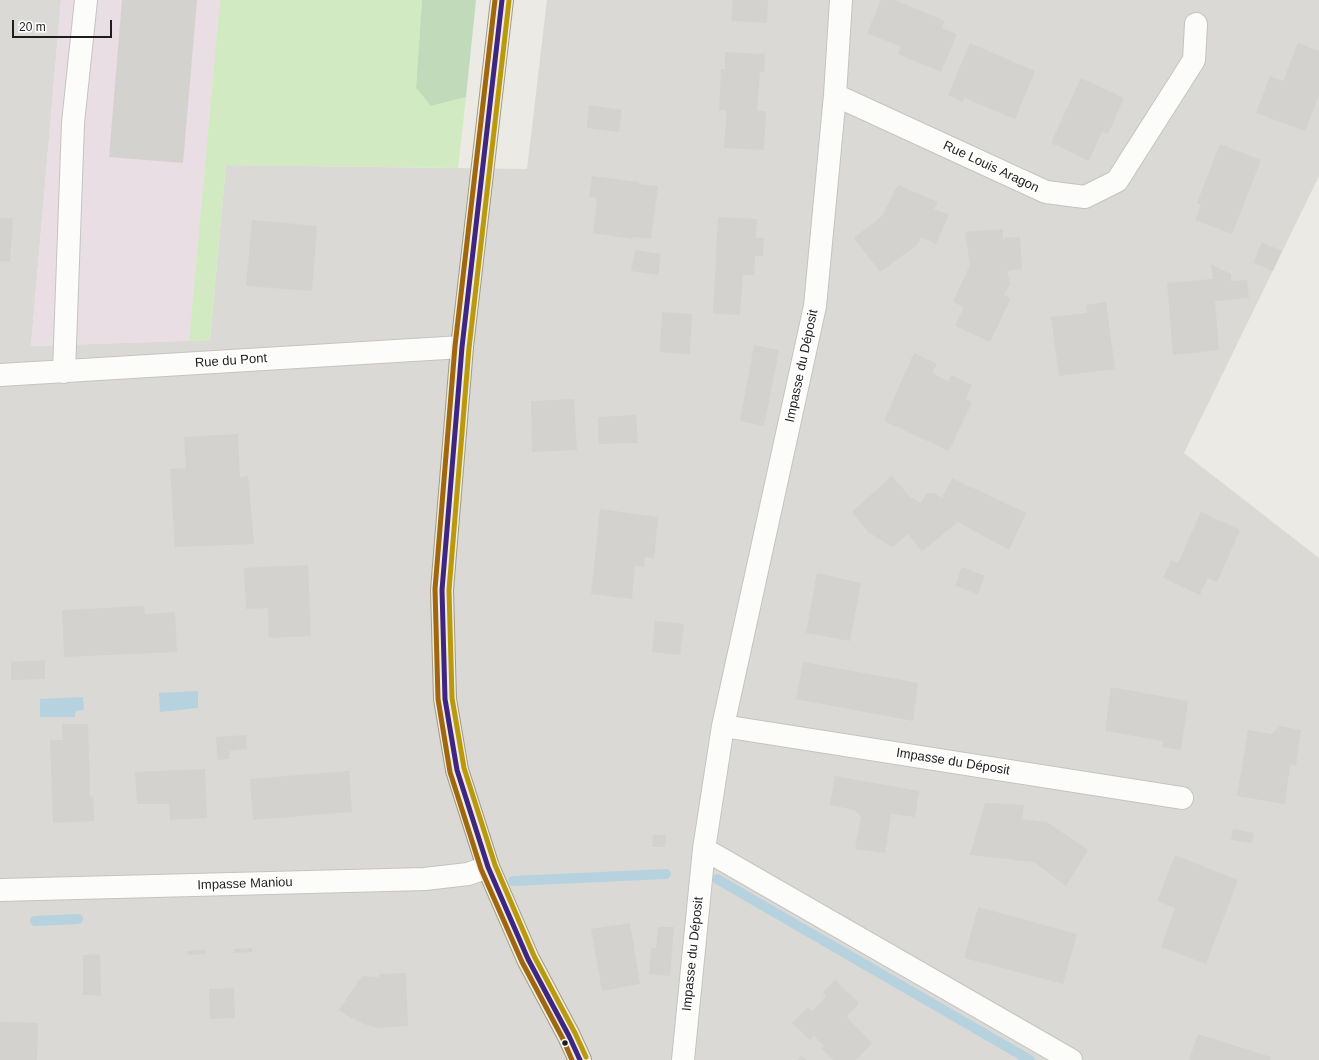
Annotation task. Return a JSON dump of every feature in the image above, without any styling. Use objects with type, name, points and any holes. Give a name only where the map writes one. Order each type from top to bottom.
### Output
[{"type":"main road","points":[[502,0],[462,347],[442,590],[445,699],[457,770],[488,867],[528,959],[569,1036],[580,1060]]},
{"type":"street","points":[[64,372],[73,123],[86,0]]},
{"type":"street","name":"Impasse du Déposit","points":[[683,1060],[704,849],[723,726],[815,306],[835,94],[841,0]]},
{"type":"street","name":"Rue Louis Aragon","points":[[835,94],[1046,192],[1085,197],[1117,182],[1194,60],[1196,24]]},
{"type":"street","name":"Rue du Pont","points":[[0,375],[462,347]]},
{"type":"street","name":"Impasse du Déposit","points":[[723,726],[1182,798]]},
{"type":"street","points":[[704,849],[1071,1060]]},
{"type":"street","name":"Impasse Maniou","points":[[0,890],[425,879],[468,874],[488,867]]},
{"type":"shaded area","points":[[0,0],[61,0],[31,346],[210,340],[226,165],[527,169],[547,0],[1319,0],[1319,176],[1184,453],[1319,558],[1319,1060],[0,1060]]},
{"type":"shaded area","points":[[61,0],[220,0],[189,341],[31,346]]},
{"type":"green space","points":[[220,0],[422,0],[416,88],[431,106],[466,97],[458,168],[226,165],[210,340],[189,341]]},
{"type":"green space","points":[[422,0],[476,0],[466,97],[431,106],[416,88]]},
{"type":"water","points":[[198,691],[198,708],[160,712],[159,693]]},
{"type":"water","points":[[83,697],[84,710],[76,711],[75,717],[40,717],[40,699]]},
{"type":"building","points":[[122,0],[197,0],[183,163],[109,157]]},
{"type":"building","points":[[733,0],[768,0],[767,23],[731,21]]},
{"type":"building","points":[[881,0],[895,0],[945,21],[942,28],[957,34],[941,72],[898,54],[901,47],[867,33]]},
{"type":"building","points":[[970,43],[1035,71],[1015,119],[964,98],[963,102],[948,95]]},
{"type":"building","points":[[1298,43],[1319,51],[1319,95],[1305,131],[1256,113],[1270,76],[1283,81]]},
{"type":"building","points":[[725,52],[765,54],[764,72],[760,72],[757,111],[766,111],[764,150],[724,148],[727,110],[719,110],[721,69],[725,69]]},
{"type":"building","points":[[1081,78],[1124,98],[1108,134],[1102,131],[1089,161],[1051,143]]},
{"type":"building","points":[[589,105],[622,110],[619,132],[587,128]]},
{"type":"building","points":[[1220,144],[1261,160],[1232,234],[1195,220],[1201,205],[1197,203]]},
{"type":"building","points":[[592,176],[658,186],[651,239],[632,237],[632,239],[593,233],[597,198],[589,197]]},
{"type":"building","points":[[898,185],[938,202],[934,209],[949,215],[936,244],[921,237],[917,245],[880,272],[854,238],[882,216]]},
{"type":"building","points":[[718,217],[757,219],[756,238],[764,238],[763,256],[755,256],[754,275],[743,275],[740,315],[713,314]]},
{"type":"building","points":[[0,218],[13,218],[10,262],[0,261]]},
{"type":"building","points":[[252,220],[317,226],[312,291],[246,286]]},
{"type":"building","points":[[1003,229],[1003,238],[1020,237],[1022,269],[1007,271],[1010,284],[1004,295],[1011,298],[990,342],[955,326],[964,307],[953,302],[970,265],[965,232]]},
{"type":"building","points":[[1262,242],[1282,251],[1273,271],[1253,263]]},
{"type":"building","points":[[635,250],[661,254],[658,275],[631,271]]},
{"type":"building","points":[[1211,264],[1231,274],[1231,281],[1247,280],[1249,298],[1215,301],[1219,350],[1173,355],[1167,283],[1213,279]]},
{"type":"building","points":[[1106,302],[1115,369],[1059,376],[1051,317],[1087,313],[1086,305]]},
{"type":"building","points":[[662,312],[692,314],[690,354],[660,352]]},
{"type":"building","points":[[754,345],[779,350],[764,426],[740,421]]},
{"type":"building","points":[[914,353],[937,364],[932,373],[948,381],[952,375],[972,385],[966,399],[972,402],[949,451],[884,421]]},
{"type":"building","points":[[574,399],[577,450],[532,452],[531,401]]},
{"type":"building","points":[[636,415],[638,443],[599,444],[598,417]]},
{"type":"building","points":[[238,434],[240,477],[248,476],[254,544],[175,547],[170,469],[186,468],[184,437]]},
{"type":"building","points":[[892,476],[910,497],[921,503],[927,493],[934,493],[942,498],[952,478],[1026,513],[1009,550],[958,522],[922,551],[908,534],[892,547],[868,532],[852,512]]},
{"type":"building","points":[[600,509],[658,517],[654,559],[645,557],[644,567],[635,566],[632,599],[591,594]]},
{"type":"building","points":[[1201,512],[1240,530],[1217,582],[1208,578],[1200,595],[1163,578],[1171,560],[1178,563]]},
{"type":"building","points":[[308,565],[311,636],[269,638],[268,608],[246,609],[244,568]]},
{"type":"building","points":[[962,567],[985,576],[978,594],[955,586]]},
{"type":"building","points":[[817,573],[861,583],[850,641],[806,633]]},
{"type":"building","points":[[144,606],[145,614],[175,612],[177,652],[64,657],[62,610]]},
{"type":"building","points":[[655,621],[684,624],[680,655],[652,652]]},
{"type":"building","points":[[45,660],[45,679],[11,680],[11,662]]},
{"type":"building","points":[[803,662],[918,683],[913,721],[796,699]]},
{"type":"building","points":[[1111,687],[1188,701],[1181,750],[1163,747],[1163,741],[1105,731]]},
{"type":"building","points":[[62,724],[88,724],[90,797],[93,796],[94,821],[53,823],[50,740],[63,740]]},
{"type":"building","points":[[1280,726],[1301,730],[1296,766],[1290,765],[1285,804],[1237,796],[1248,730],[1272,734]]},
{"type":"building","points":[[246,735],[247,749],[230,751],[229,759],[218,760],[216,737]]},
{"type":"building","points":[[205,769],[207,818],[170,820],[169,804],[137,804],[135,772]]},
{"type":"building","points":[[349,771],[352,812],[253,820],[250,779]]},
{"type":"building","points":[[835,776],[919,791],[915,817],[891,814],[885,853],[855,849],[861,817],[855,810],[830,805]]},
{"type":"building","points":[[985,803],[1024,805],[1022,819],[1047,822],[1088,850],[1066,886],[1034,862],[970,855]]},
{"type":"building","points":[[1233,829],[1254,833],[1252,843],[1231,840]]},
{"type":"building","points":[[653,835],[666,835],[665,847],[652,847]]},
{"type":"building","points":[[1175,855],[1238,880],[1206,964],[1161,947],[1175,908],[1157,901]]},
{"type":"building","points":[[978,907],[1077,934],[1063,984],[964,958]]},
{"type":"building","points":[[630,923],[640,984],[602,991],[591,929]]},
{"type":"building","points":[[658,927],[674,927],[670,976],[649,974],[651,948],[656,948]]},
{"type":"building","points":[[252,948],[252,952],[234,953],[234,949]]},
{"type":"building","points":[[205,950],[206,954],[188,955],[187,951]]},
{"type":"building","points":[[100,954],[101,996],[83,995],[83,955]]},
{"type":"building","points":[[406,973],[408,1026],[378,1028],[364,1024],[353,1018],[352,1019],[339,1010],[362,976],[379,977],[379,974]]},
{"type":"building","points":[[835,980],[859,1003],[847,1017],[872,1043],[856,1060],[833,1060],[821,1048],[824,1046],[814,1036],[810,1040],[792,1023],[808,1007],[812,1011],[826,997],[823,993]]},
{"type":"building","points":[[234,988],[235,1018],[210,1019],[209,989]]},
{"type":"building","points":[[0,1022],[38,1023],[37,1060],[0,1060]]},
{"type":"building","points":[[1198,1034],[1271,1057],[1270,1060],[1189,1060]]},
{"type":"building","points":[[801,1056],[807,1060],[798,1060]]},
{"type":"waterway","points":[[513,881],[666,874]]},
{"type":"waterway","points":[[717,879],[1030,1060]]},
{"type":"waterway","points":[[35,921],[78,919]]},
{"type":"transit line","points":[[495,0],[455,346],[435,589],[438,699],[450,772],[481,869],[522,962],[563,1039],[572,1060]]},
{"type":"transit line","points":[[502,0],[462,347],[442,590],[445,699],[457,770],[488,867],[528,959],[569,1036],[580,1060]]},
{"type":"transit line","points":[[509,1],[469,348],[449,590],[452,698],[464,768],[495,865],[534,956],[575,1033],[586,1057]]}]
